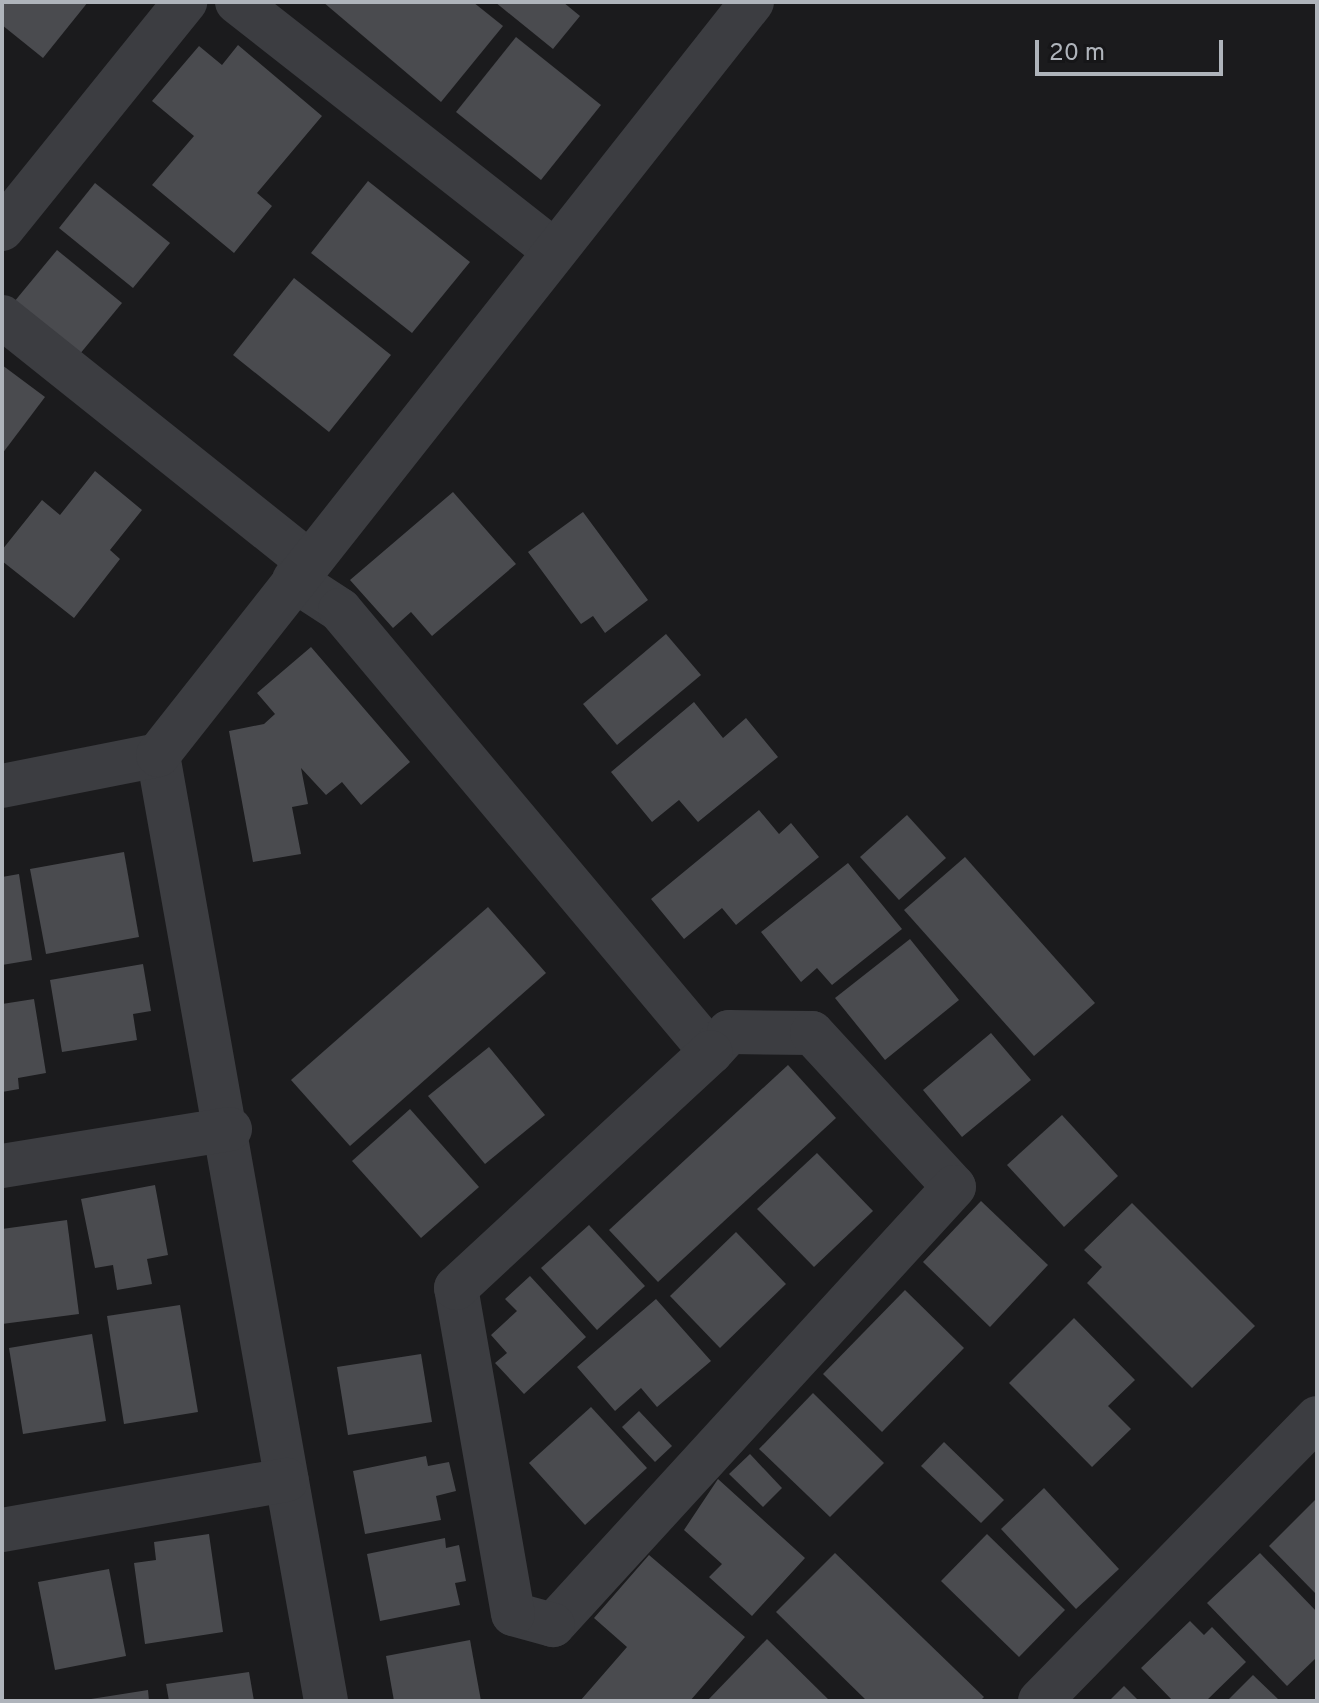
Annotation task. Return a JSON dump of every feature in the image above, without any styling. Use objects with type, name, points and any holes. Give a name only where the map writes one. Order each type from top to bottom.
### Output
[{"type":"street","points":[[2,229],[185,2]]},
{"type":"street","points":[[237,2],[553,250]]},
{"type":"street","points":[[2,786],[158,755],[553,250],[752,2]]},
{"type":"street","points":[[2,317],[302,571],[340,610],[711,1052]]},
{"type":"street","points":[[158,755],[230,1129],[326,1701]]},
{"type":"street","points":[[729,1032],[812,1033],[954,1187],[553,1625],[513,1614],[456,1288],[711,1052],[729,1032]]},
{"type":"street","points":[[2,1166],[230,1129]]},
{"type":"street","points":[[1040,1701],[1317,1418]]},
{"type":"street","points":[[2,1530],[287,1480]]},
{"type":"building","points":[[2,2],[88,2],[43,58],[2,25]]},
{"type":"building","points":[[323,2],[473,2],[503,26],[441,102]]},
{"type":"building","points":[[495,2],[563,2],[580,16],[553,49]]},
{"type":"building","points":[[516,37],[601,105],[541,180],[456,112]]},
{"type":"building","points":[[238,45],[322,116],[257,193],[272,206],[234,253],[152,185],[194,136],[152,101],[199,46],[222,65]]},
{"type":"building","points":[[368,181],[470,262],[412,333],[311,253]]},
{"type":"building","points":[[95,183],[170,243],[133,288],[59,228]]},
{"type":"building","points":[[57,250],[122,303],[79,355],[14,302]]},
{"type":"building","points":[[294,278],[391,355],[329,432],[233,355]]},
{"type":"building","points":[[2,365],[45,397],[2,454]]},
{"type":"building","points":[[95,471],[142,510],[110,550],[120,559],[74,618],[2,561],[2,550],[42,500],[60,515]]},
{"type":"building","points":[[453,492],[516,564],[432,636],[411,612],[393,628],[350,580]]},
{"type":"building","points":[[583,512],[648,600],[605,633],[593,616],[581,624],[528,552]]},
{"type":"building","points":[[666,634],[701,675],[617,745],[583,704]]},
{"type":"building","points":[[311,647],[410,762],[361,805],[342,782],[326,795],[301,768],[308,804],[292,807],[301,854],[253,862],[229,731],[264,724],[275,714],[257,693]]},
{"type":"building","points":[[694,702],[723,738],[746,718],[778,757],[698,822],[679,800],[652,822],[611,772]]},
{"type":"building","points":[[759,810],[779,834],[791,823],[819,857],[736,925],[722,908],[684,939],[651,899]]},
{"type":"building","points":[[907,815],[946,858],[899,900],[860,857]]},
{"type":"building","points":[[124,852],[139,937],[46,954],[30,869]]},
{"type":"building","points":[[965,857],[1095,1003],[1034,1056],[904,910]]},
{"type":"building","points":[[848,863],[902,929],[832,985],[817,968],[801,982],[761,932]]},
{"type":"building","points":[[19,874],[32,960],[2,965],[2,877]]},
{"type":"building","points":[[488,907],[546,973],[350,1146],[291,1080]]},
{"type":"building","points":[[910,939],[959,1000],[885,1060],[835,998]]},
{"type":"building","points":[[143,964],[151,1011],[133,1014],[137,1040],[62,1052],[50,980]]},
{"type":"building","points":[[34,999],[46,1073],[18,1078],[19,1089],[2,1092],[2,1004]]},
{"type":"building","points":[[991,1033],[1031,1080],[962,1137],[923,1090]]},
{"type":"building","points":[[489,1047],[545,1115],[485,1164],[428,1096]]},
{"type":"building","points":[[788,1065],[836,1118],[658,1282],[609,1230]]},
{"type":"building","points":[[410,1109],[479,1187],[421,1238],[352,1161]]},
{"type":"building","points":[[1062,1115],[1118,1176],[1064,1227],[1007,1165]]},
{"type":"building","points":[[817,1153],[873,1211],[814,1267],[757,1209]]},
{"type":"building","points":[[155,1185],[168,1255],[147,1259],[152,1284],[117,1290],[113,1265],[95,1268],[81,1199]]},
{"type":"building","points":[[981,1201],[1048,1265],[990,1327],[923,1262]]},
{"type":"building","points":[[1132,1203],[1255,1326],[1192,1388],[1087,1283],[1102,1267],[1084,1250]]},
{"type":"building","points":[[67,1220],[79,1314],[2,1324],[2,1229]]},
{"type":"building","points":[[589,1225],[645,1286],[597,1330],[541,1268]]},
{"type":"building","points":[[736,1232],[786,1284],[720,1348],[670,1296]]},
{"type":"building","points":[[530,1276],[586,1337],[524,1394],[495,1363],[507,1353],[491,1335],[517,1311],[505,1299]]},
{"type":"building","points":[[905,1290],[964,1348],[882,1432],[823,1374]]},
{"type":"building","points":[[656,1299],[711,1361],[657,1407],[641,1388],[615,1411],[577,1367]]},
{"type":"building","points":[[180,1305],[198,1412],[124,1424],[107,1316]]},
{"type":"building","points":[[1074,1318],[1135,1380],[1108,1406],[1131,1429],[1092,1467],[1009,1383]]},
{"type":"building","points":[[92,1334],[106,1421],[23,1434],[9,1348]]},
{"type":"building","points":[[421,1354],[432,1422],[348,1435],[337,1367]]},
{"type":"building","points":[[813,1393],[884,1463],[830,1517],[759,1449]]},
{"type":"building","points":[[591,1407],[647,1468],[585,1525],[529,1463]]},
{"type":"building","points":[[639,1411],[672,1446],[655,1462],[622,1427]]},
{"type":"building","points":[[944,1442],[1004,1500],[981,1523],[921,1466]]},
{"type":"building","points":[[750,1454],[782,1488],[763,1507],[729,1474]]},
{"type":"building","points":[[426,1456],[428,1466],[449,1462],[456,1491],[436,1496],[441,1520],[365,1534],[353,1471]]},
{"type":"building","points":[[718,1479],[805,1558],[752,1616],[709,1577],[722,1564],[684,1530]]},
{"type":"building","points":[[1044,1488],[1119,1569],[1076,1609],[1001,1529]]},
{"type":"building","points":[[1317,1498],[1317,1595],[1269,1546]]},
{"type":"building","points":[[209,1534],[223,1632],[145,1644],[134,1563],[156,1560],[154,1542]]},
{"type":"building","points":[[987,1534],[1065,1610],[1019,1657],[941,1581]]},
{"type":"building","points":[[445,1538],[446,1548],[459,1545],[466,1581],[455,1583],[460,1605],[380,1621],[367,1554]]},
{"type":"building","points":[[835,1553],[984,1697],[980,1701],[867,1701],[776,1612]]},
{"type":"building","points":[[1260,1553],[1317,1612],[1317,1657],[1287,1686],[1207,1603]]},
{"type":"building","points":[[649,1555],[745,1637],[690,1701],[580,1701],[627,1647],[594,1618]]},
{"type":"building","points":[[109,1569],[126,1656],[55,1670],[38,1582]]},
{"type":"building","points":[[1190,1621],[1204,1635],[1212,1627],[1246,1662],[1206,1701],[1173,1701],[1141,1668]]},
{"type":"building","points":[[767,1639],[830,1701],[707,1701]]},
{"type":"building","points":[[470,1640],[481,1701],[394,1701],[386,1656]]},
{"type":"building","points":[[249,1672],[254,1701],[169,1701],[166,1684]]},
{"type":"building","points":[[1253,1675],[1280,1701],[1227,1701]]},
{"type":"building","points":[[1124,1686],[1139,1701],[1109,1701]]},
{"type":"building","points":[[148,1690],[149,1701],[91,1701],[91,1699]]}]
